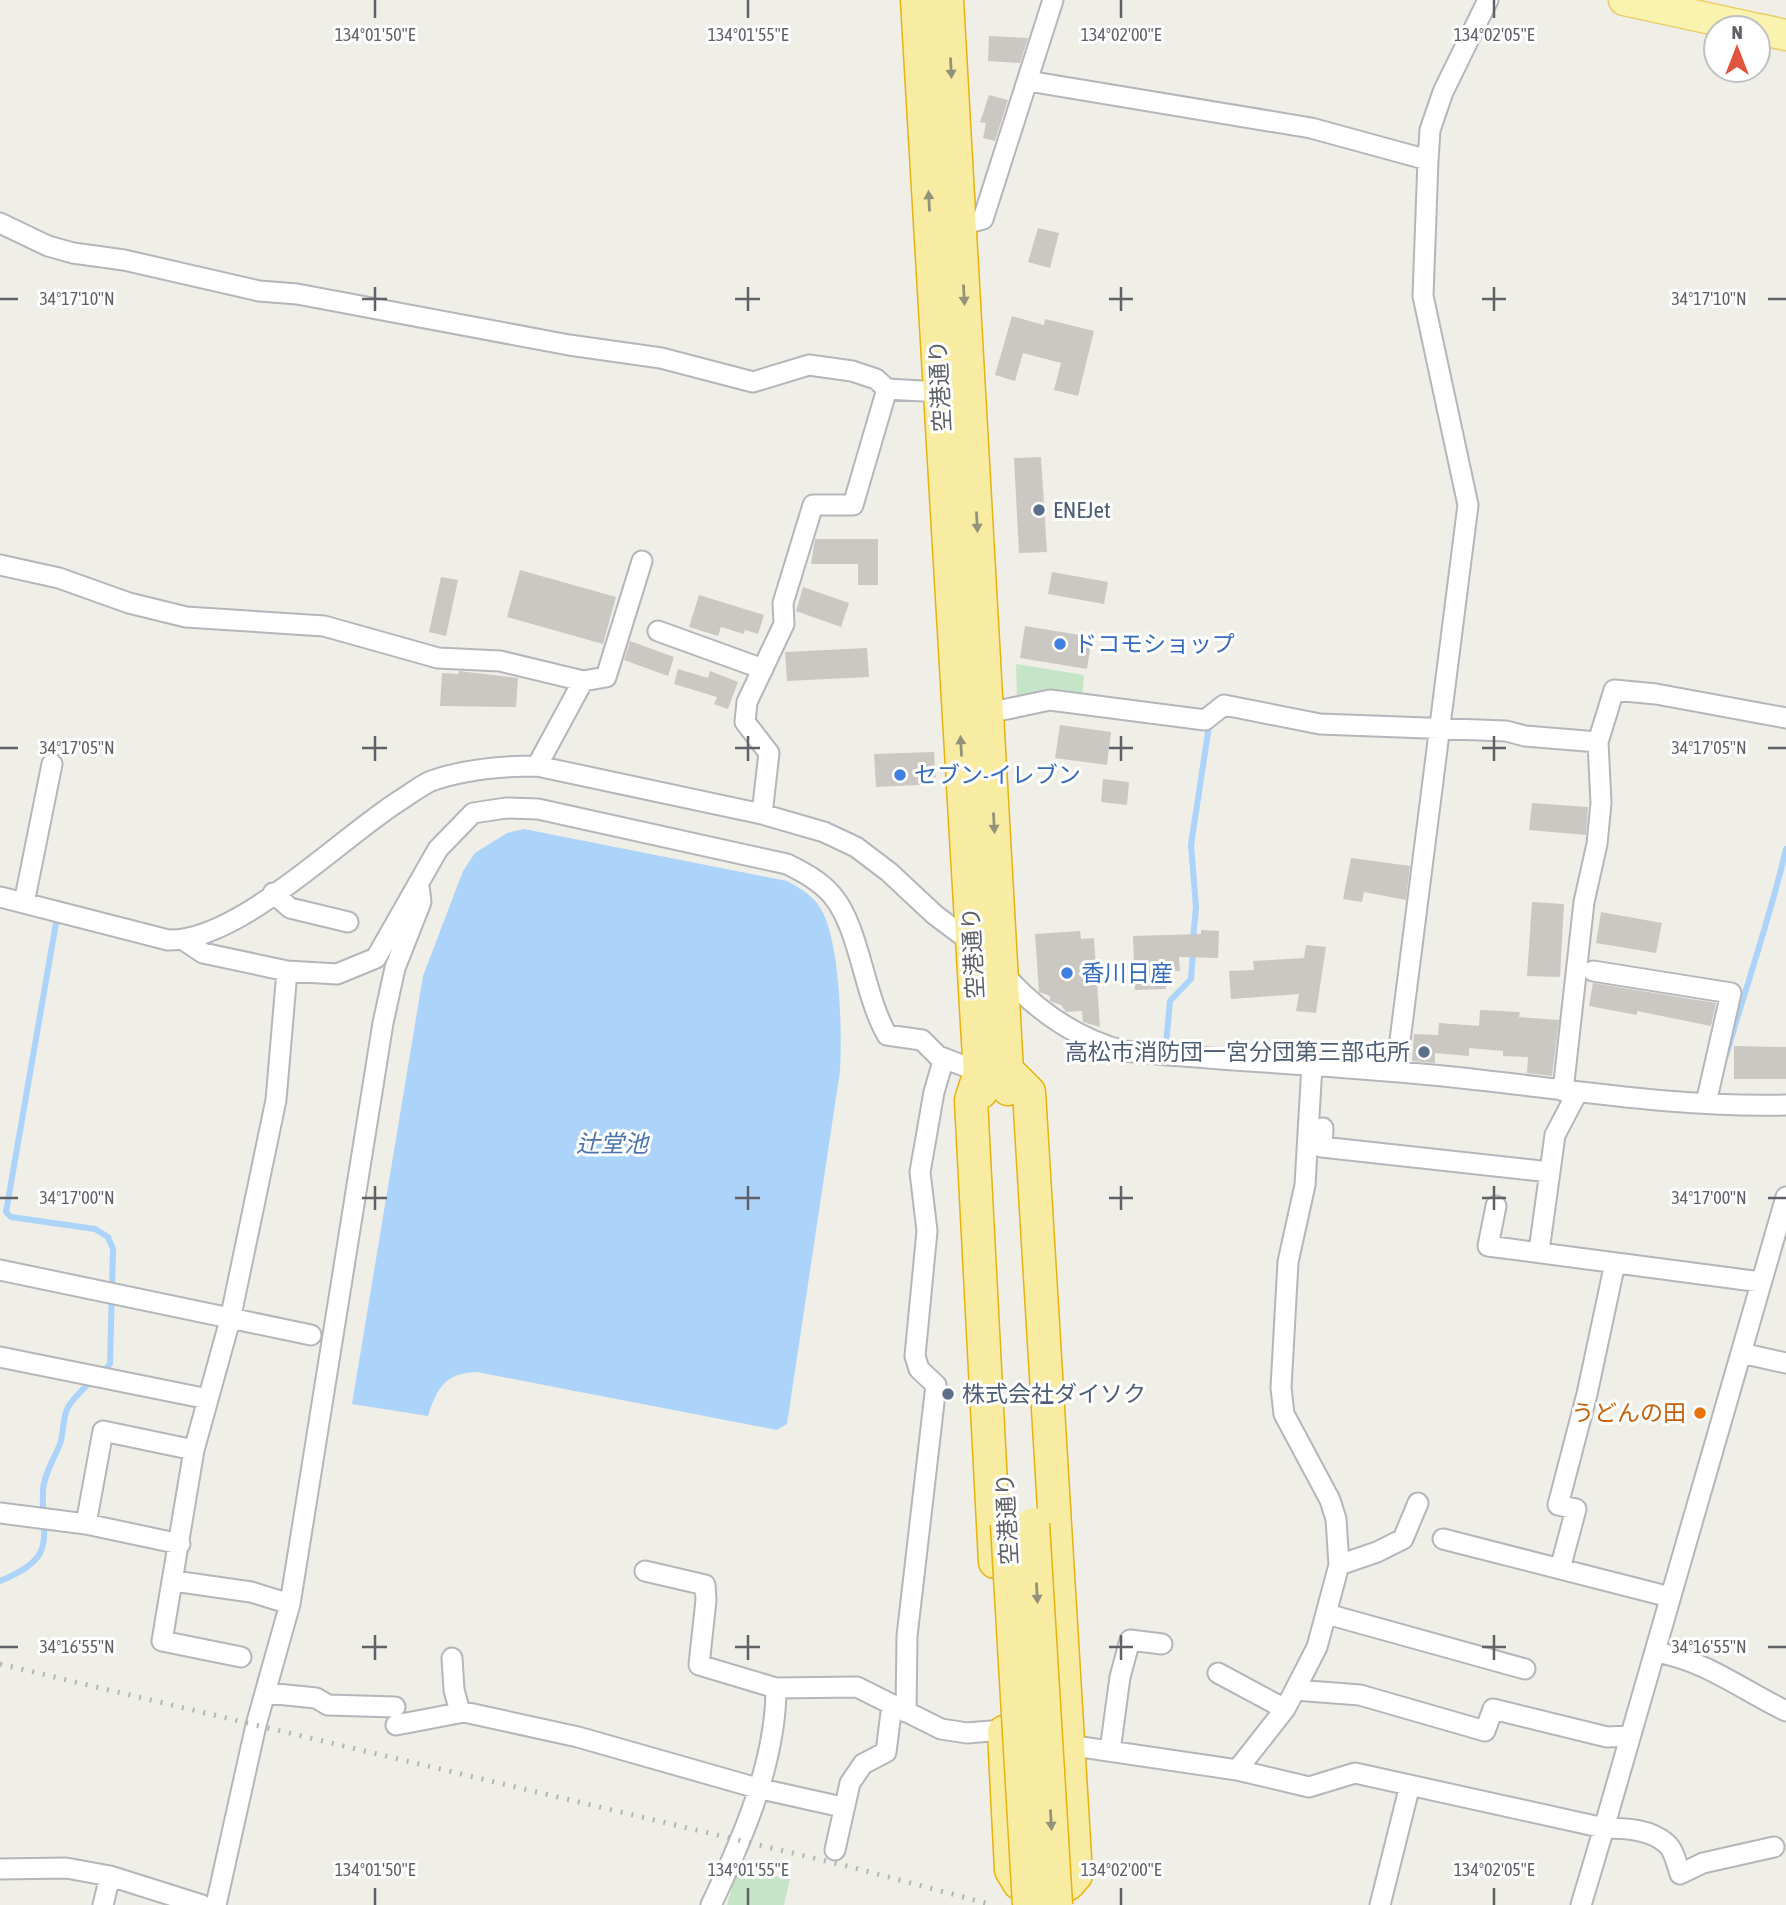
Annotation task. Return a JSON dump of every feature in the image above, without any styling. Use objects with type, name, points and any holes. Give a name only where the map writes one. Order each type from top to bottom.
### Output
[{"type":"highway","name":"空港通り","points":[[917,0],[972,942],[994,1071],[1020,1524],[1029,1905]]},
{"type":"highway","name":"空港通り","points":[[947,0],[1002,973],[994,1071]]},
{"type":"highway","points":[[994,1071],[1029,1092],[1076,1875],[1068,1884],[1019,1883],[1011,1870],[1003,1730],[971,1100],[994,1071]]},
{"type":"highway","name":"空港通り","points":[[1020,1524],[1056,1905]]},
{"type":"main road","points":[[1623,0],[1702,17]]},
{"type":"street","points":[[960,225],[983,219],[1053,0]]},
{"type":"street","points":[[1396,1072],[1468,505],[1423,296],[1427,160],[1430,130],[1443,92],[1488,0]]},
{"type":"street","points":[[1028,81],[1311,128],[1427,160]]},
{"type":"street","points":[[0,223],[60,250],[179,271],[259,291],[297,294],[569,345],[661,358],[753,382],[809,365],[864,375],[876,379],[887,389],[940,392]]},
{"type":"street","points":[[762,814],[769,753],[745,722],[747,702],[784,624],[783,603],[813,505],[853,505],[887,389]]},
{"type":"street","points":[[0,565],[59,578],[129,603],[186,617],[324,626],[418,654],[500,661],[583,681],[606,677],[642,561]]},
{"type":"street","points":[[658,631],[763,669]]},
{"type":"street","points":[[537,766],[583,681]]},
{"type":"street","points":[[1538,1251],[1555,1135],[1570,1092],[1584,902],[1597,844],[1601,803],[1598,742],[1614,690],[1656,694],[1786,718]]},
{"type":"street","points":[[988,713],[1050,700],[1205,720],[1224,705],[1320,724],[1418,726],[1440,731],[1506,731],[1525,736],[1598,742]]},
{"type":"street","points":[[24,903],[52,764]]},
{"type":"street","points":[[0,897],[168,940],[185,941],[238,920],[380,813],[429,782],[502,766],[537,766],[762,814],[824,832],[856,847],[890,872],[935,915],[972,942],[1039,1009],[1096,1044],[1124,1051],[1396,1072],[1570,1092],[1706,1103],[1786,1105]]},
{"type":"street","points":[[185,941],[202,953],[287,971],[337,974],[376,958],[438,849],[473,813],[506,808],[538,809],[787,864],[812,877],[831,894],[846,915],[874,1012],[887,1035],[922,1040],[944,1058],[994,1071]]},
{"type":"street","points":[[216,1905],[256,1726],[290,1604],[383,1023],[396,968],[421,902],[419,886]]},
{"type":"street","points":[[273,893],[290,908],[348,922]]},
{"type":"street","points":[[241,1657],[162,1641],[194,1450],[230,1320],[276,1100],[287,971]]},
{"type":"street","points":[[1593,971],[1731,993],[1706,1103]]},
{"type":"street","points":[[835,1850],[842,1807],[850,1783],[863,1764],[886,1752],[899,1708],[936,1385],[919,1369],[915,1356],[927,1231],[920,1172],[934,1092],[944,1058]]},
{"type":"street","points":[[1237,1770],[1285,1709],[1317,1647],[1339,1565],[1336,1519],[1330,1500],[1284,1415],[1281,1388],[1288,1262],[1305,1185],[1312,1065]]},
{"type":"street","points":[[1323,1128],[1322,1147],[1550,1172]]},
{"type":"street","points":[[1581,1905],[1761,1282],[1779,1246],[1786,1197]]},
{"type":"street","points":[[1496,1206],[1488,1246],[1761,1282]]},
{"type":"street","points":[[1560,1569],[1576,1509],[1558,1505],[1587,1394],[1615,1263]]},
{"type":"street","points":[[0,1270],[311,1335]]},
{"type":"street","points":[[1741,1353],[1786,1363]]},
{"type":"street","points":[[0,1357],[208,1399]]},
{"type":"street","points":[[86,1524],[103,1431],[194,1450]]},
{"type":"street","points":[[1339,1565],[1377,1552],[1403,1539],[1418,1503]]},
{"type":"street","points":[[0,1513],[86,1524],[180,1544]]},
{"type":"street","points":[[1443,1539],[1670,1597]]},
{"type":"street","points":[[645,1571],[705,1585],[706,1600],[699,1665],[776,1688],[857,1687],[940,1729],[967,1733],[1003,1730]]},
{"type":"street","points":[[174,1581],[251,1592],[290,1604]]},
{"type":"street","points":[[1326,1614],[1525,1669]]},
{"type":"street","points":[[1110,1751],[1120,1677],[1130,1640],[1162,1644]]},
{"type":"street","points":[[1655,1652],[1680,1656],[1720,1672],[1753,1695],[1786,1711]]},
{"type":"street","points":[[452,1658],[454,1690],[460,1712]]},
{"type":"street","points":[[1218,1673],[1285,1709]]},
{"type":"street","points":[[712,1905],[740,1842],[757,1788],[776,1723],[776,1688]]},
{"type":"street","points":[[1295,1690],[1360,1695],[1485,1731],[1493,1709],[1607,1737],[1630,1735]]},
{"type":"street","points":[[267,1693],[316,1698],[328,1705],[395,1716],[460,1712],[578,1737],[757,1788],[842,1807]]},
{"type":"street","points":[[1068,1745],[1237,1770],[1309,1787],[1355,1773],[1604,1828],[1627,1828],[1652,1835],[1668,1844],[1680,1874],[1703,1863],[1774,1847]]},
{"type":"street","points":[[1380,1905],[1410,1785]]},
{"type":"street","points":[[0,1869],[66,1868],[110,1876],[202,1905]]},
{"type":"street","points":[[103,1905],[110,1876]]},
{"type":"green space","points":[[1016,664],[1084,675],[1082,700],[1017,697]]},
{"type":"green space","points":[[737,1868],[790,1879],[784,1905],[727,1905]]},
{"type":"water","name":"辻堂池","points":[[524,829],[787,881],[810,896],[825,917],[838,984],[840,1071],[787,1424],[777,1430],[477,1372],[457,1375],[444,1384],[435,1397],[428,1416],[352,1404],[423,976],[463,871],[475,853],[507,833]]},
{"type":"building","points":[[989,36],[1028,38],[1020,63],[988,61]]},
{"type":"building","points":[[989,95],[1008,100],[995,141],[983,138],[986,123],[980,122]]},
{"type":"building","points":[[1038,228],[1059,233],[1050,268],[1028,262]]},
{"type":"building","points":[[1012,316],[1044,325],[1045,319],[1094,331],[1078,396],[1054,390],[1061,363],[1023,353],[1015,381],[995,375]]},
{"type":"building","points":[[1041,457],[1047,552],[1019,553],[1014,458]]},
{"type":"building","points":[[815,539],[878,539],[878,585],[858,585],[858,564],[811,564]]},
{"type":"building","points":[[520,570],[616,597],[603,644],[507,617]]},
{"type":"building","points":[[1052,572],[1108,582],[1104,604],[1048,594]]},
{"type":"building","points":[[441,577],[458,580],[446,636],[429,632]]},
{"type":"building","points":[[803,587],[849,603],[841,627],[796,611]]},
{"type":"building","points":[[699,595],[764,615],[758,634],[745,630],[744,634],[721,627],[718,636],[689,627]]},
{"type":"building","points":[[1025,626],[1092,637],[1087,669],[1020,658]]},
{"type":"building","points":[[630,641],[674,657],[668,676],[624,660]]},
{"type":"building","points":[[867,648],[869,677],[787,681],[785,652]]},
{"type":"building","points":[[678,669],[708,678],[710,671],[738,682],[728,709],[714,704],[717,697],[674,684]]},
{"type":"building","points":[[459,671],[518,678],[516,707],[440,706],[442,673],[458,674]]},
{"type":"building","points":[[1060,725],[1111,732],[1107,765],[1055,758]]},
{"type":"building","points":[[934,752],[936,784],[876,787],[874,754]]},
{"type":"building","points":[[1103,779],[1129,782],[1127,805],[1101,802]]},
{"type":"building","points":[[1532,803],[1588,807],[1586,835],[1529,830]]},
{"type":"building","points":[[1351,858],[1410,866],[1406,900],[1364,892],[1362,902],[1343,899]]},
{"type":"building","points":[[1532,902],[1564,904],[1560,977],[1527,976]]},
{"type":"building","points":[[1601,912],[1662,923],[1656,953],[1596,943]]},
{"type":"building","points":[[1201,930],[1219,931],[1218,958],[1179,957],[1180,971],[1166,972],[1166,989],[1135,990],[1133,936],[1201,934]]},
{"type":"building","points":[[1080,931],[1081,939],[1094,938],[1100,1027],[1083,1022],[1082,1011],[1066,1012],[1061,1005],[1050,1001],[1050,996],[1039,992],[1035,934]]},
{"type":"building","points":[[1306,945],[1326,947],[1316,1013],[1296,1011],[1299,994],[1231,999],[1229,971],[1254,970],[1253,961],[1304,958]]},
{"type":"building","points":[[1593,983],[1716,1003],[1711,1026],[1637,1011],[1637,1015],[1589,1006]]},
{"type":"building","points":[[1480,1010],[1520,1012],[1519,1017],[1559,1020],[1552,1076],[1527,1073],[1528,1057],[1503,1056],[1503,1051],[1469,1048],[1469,1056],[1435,1053],[1435,1063],[1412,1061],[1414,1034],[1438,1035],[1439,1023],[1479,1026]]},
{"type":"building","points":[[1734,1046],[1786,1047],[1786,1079],[1734,1079]]},
{"type":"waterway","points":[[1193,940],[1196,907],[1191,845],[1209,726],[1213,723]]},
{"type":"waterway","points":[[1726,1056],[1786,849]]},
{"type":"waterway","points":[[56,923],[6,1212],[11,1217],[95,1229],[108,1237],[113,1249],[110,1364],[102,1372]]},
{"type":"waterway","points":[[1166,1045],[1170,1001],[1191,979],[1193,951]]},
{"type":"waterway","points":[[0,1581],[19,1572],[39,1555],[44,1534],[45,1478],[60,1444],[68,1407],[93,1379]]},
{"type":"railway","points":[[0,1664],[847,1866],[993,1905]]},
{"type":"place","name":"ENEJet","points":[[1039,510]]},
{"type":"place","name":"ドコモショップ","points":[[1060,644]]},
{"type":"place","name":"セブン-イレブン","points":[[900,775]]},
{"type":"place","name":"香川日産","points":[[1067,973]]},
{"type":"place","name":"高松市消防団一宮分団第三部屯所","points":[[1424,1052]]},
{"type":"place","name":"株式会社ダイソク","points":[[948,1394]]},
{"type":"place","name":"うどんの田","points":[[1700,1413]]}]
